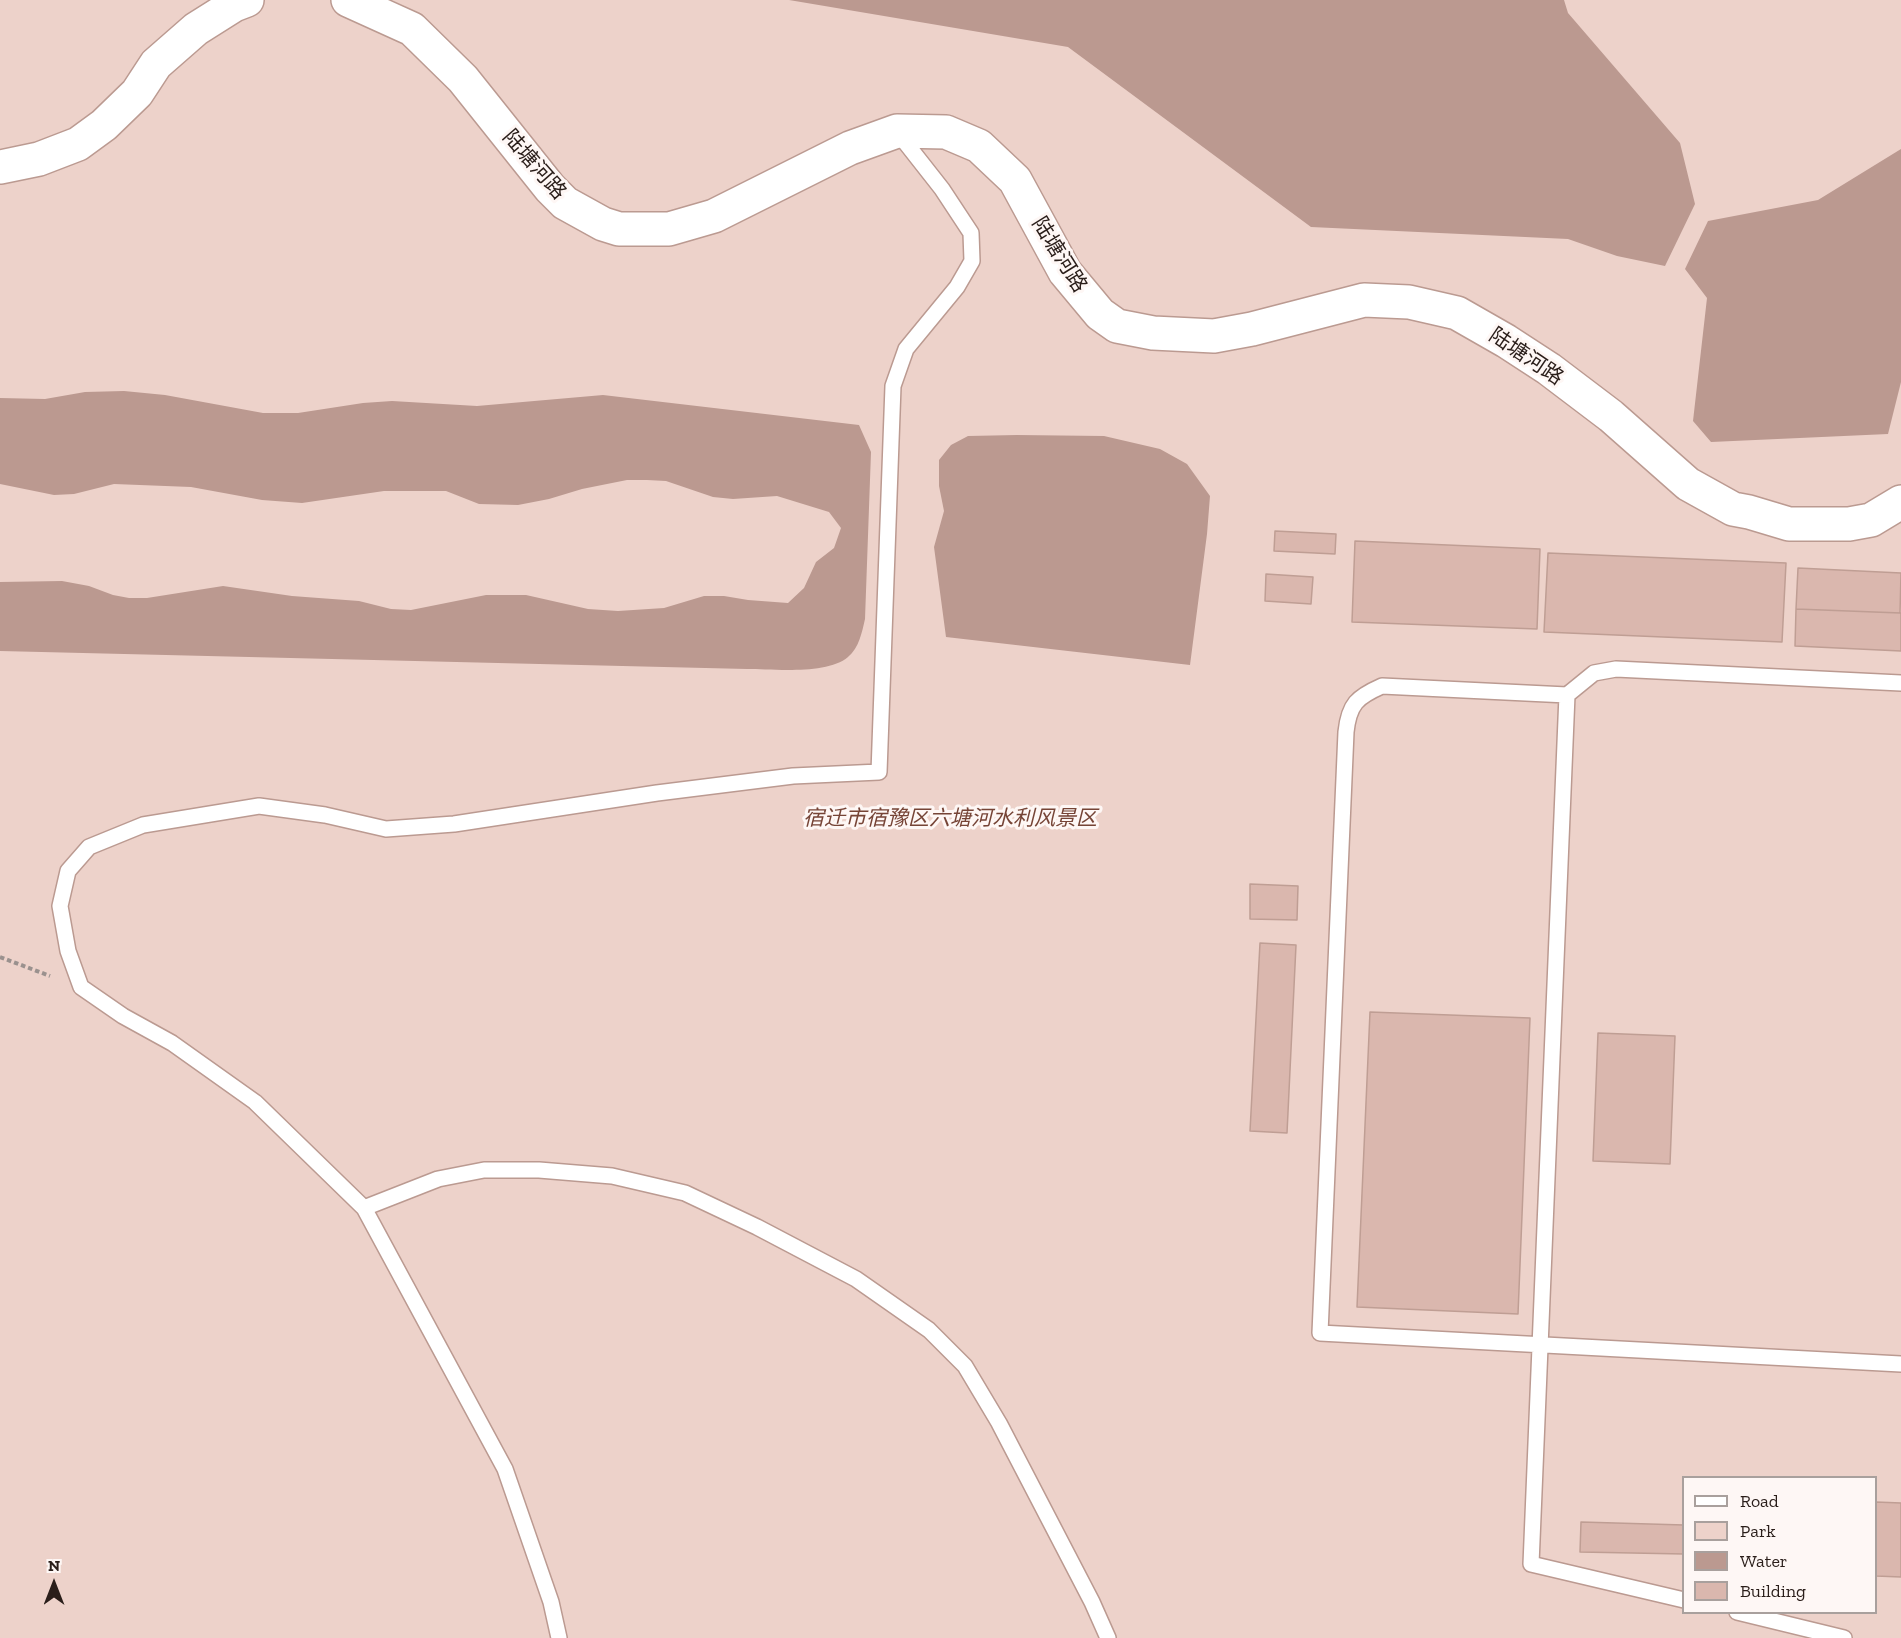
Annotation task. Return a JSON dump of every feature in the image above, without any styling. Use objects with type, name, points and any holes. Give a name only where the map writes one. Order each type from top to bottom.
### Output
[{"type":"street","points":[[0,167],[39,159],[78,144],[104,125],[137,93],[156,64],[196,29],[234,5],[247,0]]},
{"type":"street","name":"陆塘河路","points":[[348,0],[412,29],[463,79],[550,188],[565,203],[603,224],[619,229],[669,229],[714,216],[850,148],[897,131],[946,132],[979,146],[1015,180],[1065,272],[1100,314],[1117,326],[1161,334],[1214,336],[1252,329],[1365,300],[1409,302],[1457,313],[1506,341],[1549,369],[1611,416],[1688,484],[1733,509],[1789,524],[1849,524],[1871,520],[1901,502]]},
{"type":"lane","points":[[559,1638],[551,1602],[505,1469],[364,1208],[255,1102],[172,1043],[123,1016],[81,987],[68,951],[60,906],[68,871],[89,848],[143,825],[259,806],[325,815],[386,829],[454,824],[793,776],[879,772],[893,386],[906,349],[957,287],[972,261],[971,233],[942,189],[897,131]]},
{"type":"lane","points":[[1901,683],[1616,669],[1594,673],[1567,695],[1382,686],[1366,693],[1352,705],[1347,718],[1346,732],[1320,1333],[1901,1364]]},
{"type":"lane","points":[[1567,695],[1531,1564],[1682,1600]]},
{"type":"lane","points":[[364,1208],[438,1179],[484,1170],[539,1170],[612,1176],[686,1193],[856,1279],[929,1330],[965,1366],[1021,1465],[1092,1602],[1108,1638]]},
{"type":"lane","points":[[1745,1614],[1844,1638]]},
{"type":"path","points":[[0,957],[81,987]]},
{"type":"green space","name":"宿迁市宿豫区六塘河水利风景区","points":[[0,0],[1901,0],[1901,1638],[0,1638]]},
{"type":"water","points":[[789,0],[1564,0],[1568,13],[1680,143],[1695,204],[1665,266],[1617,256],[1568,239],[1311,227],[1068,47]]},
{"type":"water","points":[[1901,149],[1901,382],[1888,434],[1711,442],[1693,421],[1707,298],[1685,269],[1708,221],[1818,200]]},
{"type":"water","points":[[124,391],[165,395],[263,413],[298,413],[392,401],[477,406],[603,395],[859,425],[871,452],[865,619],[860,640],[852,653],[839,663],[814,669],[785,670],[0,651],[0,582],[62,581],[129,598],[147,598],[223,586],[292,596],[359,601],[391,609],[411,610],[486,595],[526,595],[588,609],[618,611],[664,608],[704,596],[788,603],[804,588],[816,562],[834,548],[841,528],[829,512],[777,496],[733,499],[713,497],[666,481],[647,480],[627,480],[518,505],[479,504],[446,491],[384,491],[302,503],[262,500],[191,487],[114,484],[74,494],[54,495],[0,484],[0,398],[45,399],[85,392]]},
{"type":"water","points":[[968,436],[1104,436],[1160,449],[1187,464],[1210,496],[1190,665],[946,637],[934,547],[944,511],[939,486],[939,460],[951,445]]},
{"type":"building","points":[[1275,531],[1336,534],[1335,554],[1274,551]]},
{"type":"building","points":[[1355,541],[1540,549],[1537,629],[1352,622]]},
{"type":"building","points":[[1548,553],[1786,563],[1782,642],[1544,632]]},
{"type":"building","points":[[1798,568],[1901,573],[1900,613],[1796,609]]},
{"type":"building","points":[[1266,574],[1313,577],[1311,604],[1265,601]]},
{"type":"building","points":[[1796,609],[1901,613],[1901,651],[1795,646]]},
{"type":"building","points":[[1250,884],[1298,886],[1297,920],[1250,919]]},
{"type":"building","points":[[1260,943],[1296,945],[1287,1133],[1250,1131]]},
{"type":"building","points":[[1370,1012],[1530,1018],[1518,1314],[1357,1307]]},
{"type":"building","points":[[1598,1033],[1675,1036],[1670,1164],[1593,1161]]},
{"type":"building","points":[[1877,1502],[1901,1503],[1901,1577],[1877,1576]]},
{"type":"building","points":[[1581,1522],[1682,1525],[1682,1554],[1580,1552]]}]
